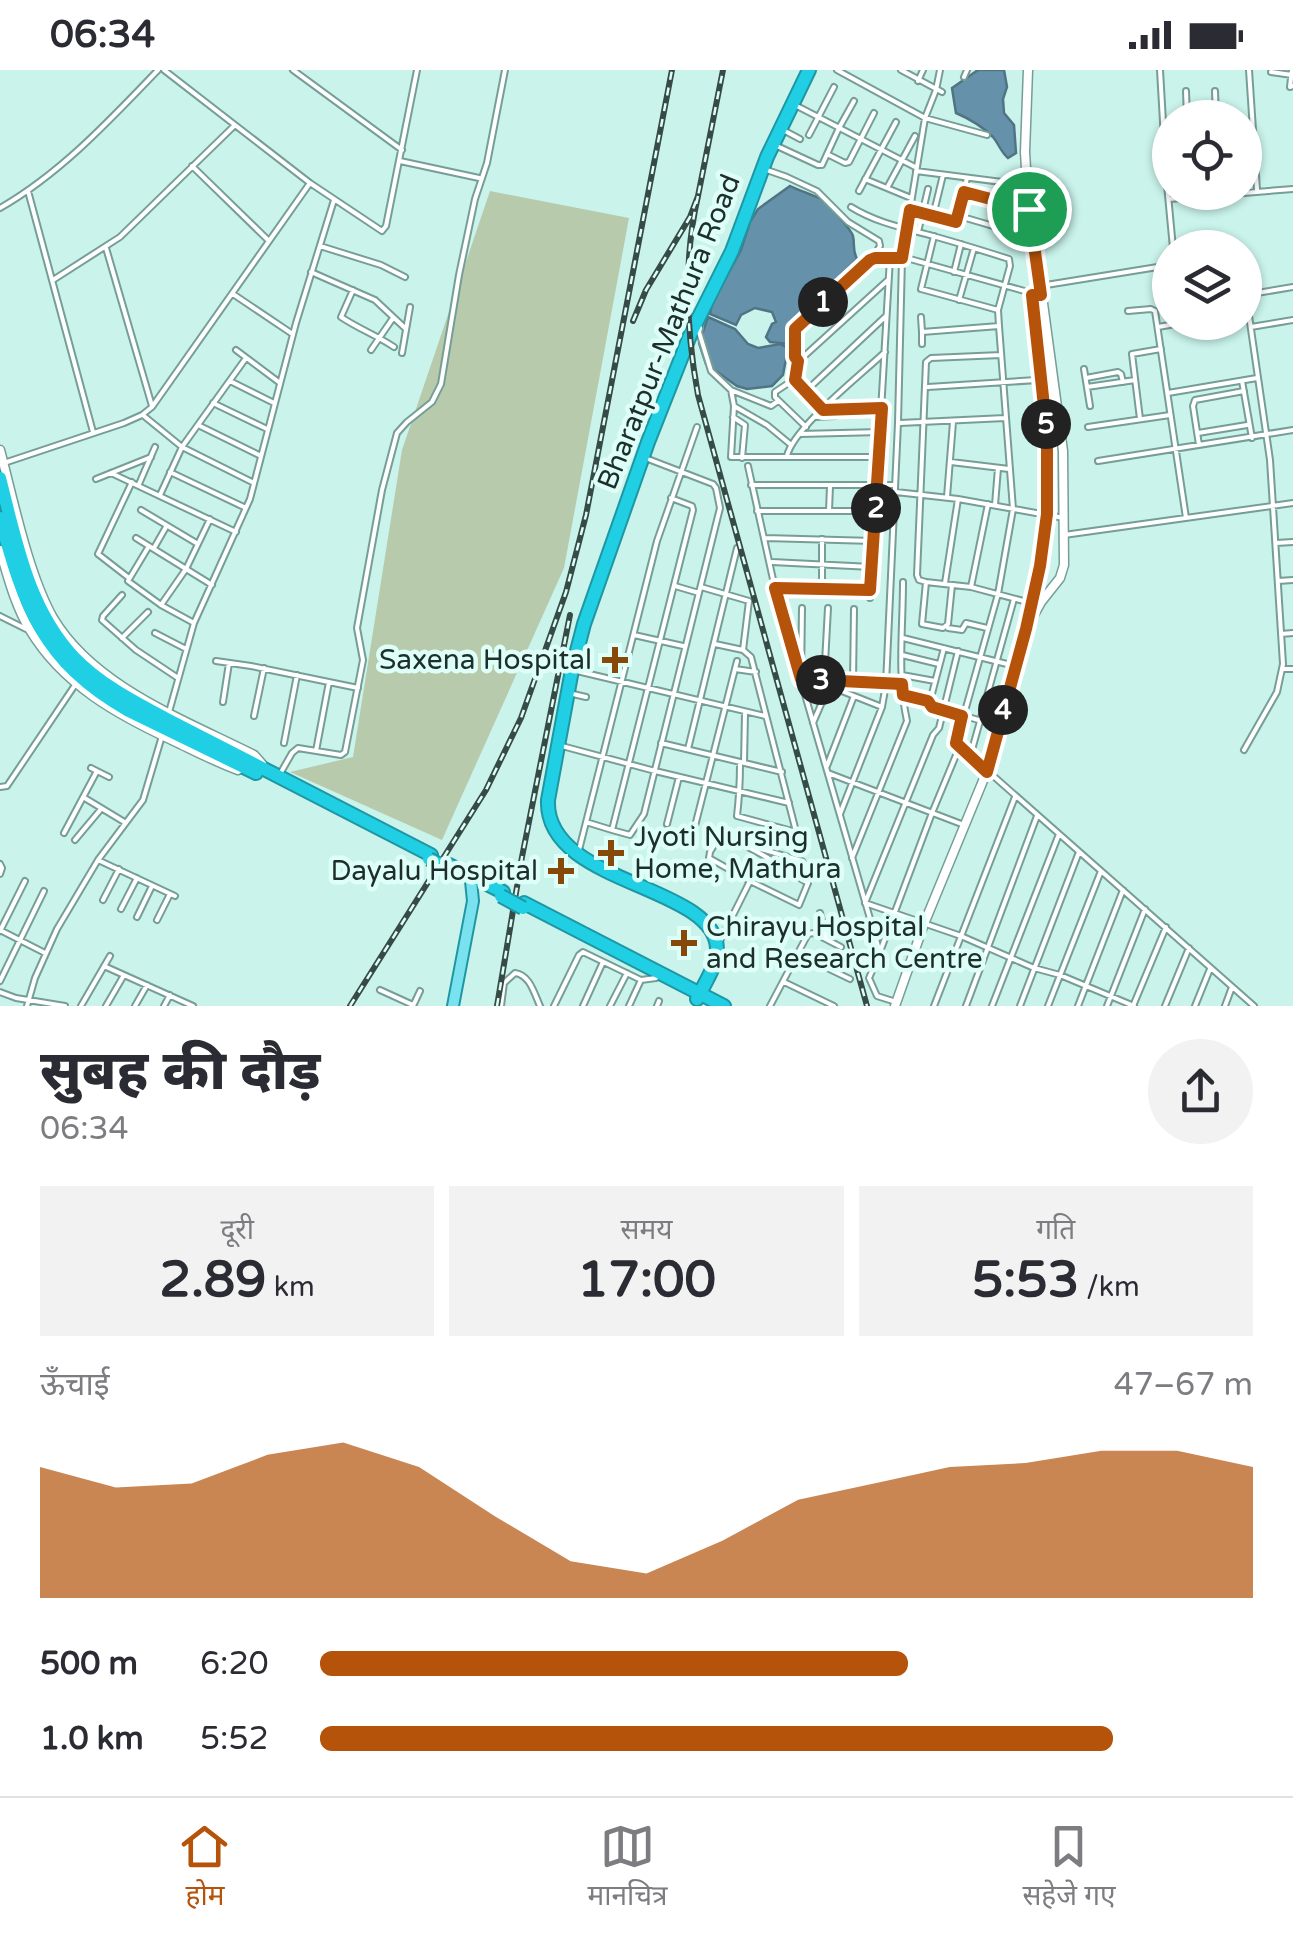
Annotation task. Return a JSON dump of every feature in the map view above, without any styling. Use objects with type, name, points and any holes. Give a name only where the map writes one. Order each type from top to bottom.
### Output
[{"type":"highway","name":"Bharatpur-Mathura Road","points":[[716,947],[709,927],[694,914],[578,854],[558,837],[548,816],[548,800],[584,624],[643,457],[682,352],[732,251],[773,144],[812,70]]},
{"type":"highway","points":[[2,470],[33,592],[51,626],[75,658],[122,695],[711,1006]]},
{"type":"highway","points":[[0,518],[18,582],[35,622],[76,674],[127,710],[430,857]]},
{"type":"highway","points":[[449,867],[502,894]]},
{"type":"highway","points":[[524,906],[682,985],[697,1000],[724,1006]]},
{"type":"highway","points":[[697,1000],[711,971],[716,947]]},
{"type":"highway","points":[[682,985],[698,981],[711,971]]},
{"type":"main road","points":[[453,1006],[473,901],[471,880]]},
{"type":"main road","points":[[473,901],[486,889]]},
{"type":"street","points":[[0,208],[72,156],[161,70],[310,184],[382,231],[400,162],[416,73],[408,70]]},
{"type":"street","points":[[293,70],[402,150]]},
{"type":"street","points":[[278,776],[294,750],[344,754],[363,660],[357,628],[382,490],[397,433],[438,392],[459,275],[487,164],[505,70]]},
{"type":"street","points":[[836,70],[925,118],[987,135]]},
{"type":"street","points":[[900,70],[942,92]]},
{"type":"street","points":[[918,81],[924,70]]},
{"type":"street","points":[[840,816],[882,707],[886,684],[902,258],[925,118],[940,70]]},
{"type":"street","points":[[964,77],[967,70]]},
{"type":"street","points":[[1026,629],[1063,573],[1064,535],[1063,450],[1038,292],[1027,186],[1028,70]]},
{"type":"street","points":[[1160,70],[1163,100]]},
{"type":"street","points":[[1249,70],[1251,100]]},
{"type":"street","points":[[1271,72],[1292,72],[1290,87],[1293,86]]},
{"type":"street","points":[[809,135],[834,88]]},
{"type":"street","points":[[1186,90],[1186,100]]},
{"type":"street","points":[[1215,91],[1215,100]]},
{"type":"street","points":[[773,144],[822,164],[854,101]]},
{"type":"street","points":[[793,107],[916,169],[1027,186]]},
{"type":"street","points":[[828,154],[848,163],[874,113]]},
{"type":"street","points":[[859,190],[896,122]]},
{"type":"street","points":[[51,281],[125,232],[235,125]]},
{"type":"street","points":[[781,129],[800,138]]},
{"type":"street","points":[[886,188],[915,136]]},
{"type":"street","points":[[400,162],[481,178]]},
{"type":"street","points":[[192,166],[269,241]]},
{"type":"street","points":[[763,168],[809,186],[848,222],[880,241],[872,258],[796,327],[795,380],[776,392],[778,401],[806,427]]},
{"type":"street","points":[[933,216],[943,174]]},
{"type":"street","points":[[910,210],[954,222],[967,178]]},
{"type":"street","points":[[865,180],[911,198]]},
{"type":"street","points":[[2,470],[142,415],[152,407],[310,184]]},
{"type":"street","points":[[1010,184],[1015,206]]},
{"type":"street","points":[[918,232],[928,189]]},
{"type":"street","points":[[1262,192],[1293,189]]},
{"type":"street","points":[[28,191],[94,434]]},
{"type":"street","points":[[964,192],[1029,209]]},
{"type":"street","points":[[168,712],[194,624],[254,484],[334,200]]},
{"type":"street","points":[[851,207],[892,227],[1009,258],[998,326],[1013,509],[998,594],[955,742],[1255,1005]]},
{"type":"street","points":[[958,216],[1033,238]]},
{"type":"street","points":[[934,236],[921,289],[998,310]]},
{"type":"street","points":[[954,272],[960,244]]},
{"type":"street","points":[[320,246],[405,277]]},
{"type":"street","points":[[106,248],[152,407]]},
{"type":"street","points":[[958,300],[974,248]]},
{"type":"street","points":[[872,258],[902,258],[1038,292],[1152,269]]},
{"type":"street","points":[[870,598],[890,258]]},
{"type":"street","points":[[311,272],[375,300],[406,330]]},
{"type":"street","points":[[798,361],[889,279]]},
{"type":"street","points":[[1262,292],[1293,287]]},
{"type":"street","points":[[353,290],[341,317],[394,346]]},
{"type":"street","points":[[959,748],[869,978],[877,996],[896,1004],[924,924],[987,772],[1040,566],[1047,514],[1047,434],[1040,380],[1038,292]]},
{"type":"street","points":[[233,294],[294,334]]},
{"type":"street","points":[[705,304],[700,332],[710,371],[731,390],[771,406],[778,401]]},
{"type":"street","points":[[402,353],[410,307]]},
{"type":"street","points":[[1128,311],[1152,310]]},
{"type":"street","points":[[805,391],[886,316]]},
{"type":"street","points":[[921,317],[922,344]]},
{"type":"street","points":[[371,350],[393,318]]},
{"type":"street","points":[[1262,324],[1293,320]]},
{"type":"street","points":[[922,332],[998,326]]},
{"type":"street","points":[[1160,340],[1186,518]]},
{"type":"street","points":[[1244,750],[1277,692],[1282,669],[1270,460],[1253,340]]},
{"type":"street","points":[[236,350],[280,383]]},
{"type":"street","points":[[1140,419],[1133,353],[1161,350]]},
{"type":"street","points":[[787,459],[790,444],[799,434],[885,352]]},
{"type":"street","points":[[1001,355],[930,358],[926,362],[917,575],[926,582],[972,587],[1031,604]]},
{"type":"street","points":[[160,495],[182,447],[246,358]]},
{"type":"street","points":[[1084,369],[1090,406]]},
{"type":"street","points":[[1086,378],[1118,372],[1123,382]]},
{"type":"street","points":[[1168,393],[1257,378]]},
{"type":"street","points":[[926,387],[1052,379]]},
{"type":"street","points":[[795,380],[823,410],[882,408]]},
{"type":"street","points":[[1087,388],[1135,380]]},
{"type":"street","points":[[1242,380],[1252,438]]},
{"type":"street","points":[[230,381],[274,403]]},
{"type":"street","points":[[731,390],[734,406],[730,456],[880,457]]},
{"type":"street","points":[[1199,445],[1195,400],[1244,392]]},
{"type":"street","points":[[212,403],[268,429]]},
{"type":"street","points":[[734,406],[790,444]]},
{"type":"street","points":[[142,415],[182,447],[254,484]]},
{"type":"street","points":[[1088,427],[1170,415]]},
{"type":"street","points":[[815,418],[834,416]]},
{"type":"street","points":[[733,417],[745,425],[742,458]]},
{"type":"street","points":[[898,423],[1005,418]]},
{"type":"street","points":[[947,498],[954,422]]},
{"type":"street","points":[[198,425],[261,456]]},
{"type":"street","points":[[1198,433],[1249,425]]},
{"type":"street","points":[[578,854],[657,541],[697,427]]},
{"type":"street","points":[[1098,461],[1293,430]]},
{"type":"street","points":[[799,434],[880,432]]},
{"type":"street","points":[[155,447],[98,554],[160,605],[194,624]]},
{"type":"street","points":[[0,450],[2,470],[54,620],[81,653],[125,688],[254,754],[264,769]]},
{"type":"street","points":[[96,478],[151,457]]},
{"type":"street","points":[[586,822],[627,836],[644,814],[720,502],[715,486],[643,457]]},
{"type":"street","points":[[951,462],[1009,469]]},
{"type":"street","points":[[748,466],[775,588],[880,953]]},
{"type":"street","points":[[995,505],[998,468]]},
{"type":"street","points":[[170,472],[246,508]]},
{"type":"street","points":[[111,473],[236,532]]},
{"type":"street","points":[[751,485],[878,484],[1064,518]]},
{"type":"street","points":[[829,511],[830,485]]},
{"type":"street","points":[[612,830],[694,510],[671,498]]},
{"type":"street","points":[[944,628],[948,620],[958,499]]},
{"type":"street","points":[[1064,535],[1293,503]]},
{"type":"street","points":[[972,587],[988,504]]},
{"type":"street","points":[[141,510],[198,544]]},
{"type":"street","points":[[757,511],[876,511]]},
{"type":"street","points":[[160,605],[186,569],[210,520]]},
{"type":"street","points":[[128,578],[166,526]]},
{"type":"street","points":[[136,538],[212,585]]},
{"type":"street","points":[[765,538],[874,541]]},
{"type":"street","points":[[822,539],[822,589]]},
{"type":"street","points":[[1276,543],[1293,542]]},
{"type":"street","points":[[688,750],[737,548]]},
{"type":"street","points":[[0,550],[3,571],[30,631],[76,684],[116,712],[162,736],[229,767],[247,769]]},
{"type":"street","points":[[771,562],[872,567]]},
{"type":"street","points":[[1278,582],[1293,580]]},
{"type":"street","points":[[852,858],[906,721],[902,582]]},
{"type":"street","points":[[926,582],[922,624],[962,630],[970,622],[987,628]]},
{"type":"street","points":[[674,586],[749,601],[743,650]]},
{"type":"street","points":[[775,588],[870,590]]},
{"type":"street","points":[[122,595],[102,619],[136,650],[178,678]]},
{"type":"street","points":[[970,757],[1014,599]]},
{"type":"street","points":[[801,679],[802,608]]},
{"type":"street","points":[[828,608],[824,680],[829,686],[882,707]]},
{"type":"street","points":[[853,682],[854,609]]},
{"type":"street","points":[[122,638],[148,612]]},
{"type":"street","points":[[0,616],[30,631]]},
{"type":"street","points":[[155,633],[186,648]]},
{"type":"street","points":[[1281,634],[1293,633]]},
{"type":"street","points":[[634,634],[686,646]]},
{"type":"street","points":[[904,638],[1014,666]]},
{"type":"street","points":[[715,644],[750,655],[799,844]]},
{"type":"street","points":[[928,701],[944,648]]},
{"type":"street","points":[[865,903],[944,711],[958,651]]},
{"type":"street","points":[[902,655],[940,664]]},
{"type":"street","points":[[216,661],[358,688]]},
{"type":"street","points":[[694,830],[738,661]]},
{"type":"street","points":[[223,702],[229,663]]},
{"type":"street","points":[[254,716],[264,668]]},
{"type":"street","points":[[1282,669],[1293,668]]},
{"type":"street","points":[[736,669],[756,672]]},
{"type":"street","points":[[572,670],[765,716]]},
{"type":"street","points":[[284,743],[297,675]]},
{"type":"street","points":[[902,675],[935,681]]},
{"type":"street","points":[[801,679],[902,684]]},
{"type":"street","points":[[316,751],[329,682]]},
{"type":"street","points":[[0,787],[7,786],[76,684]]},
{"type":"street","points":[[813,723],[829,686]]},
{"type":"street","points":[[568,693],[586,697]]},
{"type":"street","points":[[903,695],[998,726]]},
{"type":"street","points":[[827,771],[854,696]]},
{"type":"street","points":[[745,712],[738,817],[796,832]]},
{"type":"street","points":[[28,1003],[57,928],[98,860],[146,794],[162,736]]},
{"type":"street","points":[[662,743],[782,772]]},
{"type":"street","points":[[557,745],[789,803]]},
{"type":"street","points":[[91,768],[109,777]]},
{"type":"street","points":[[64,833],[97,771]]},
{"type":"street","points":[[827,771],[966,826]]},
{"type":"street","points":[[667,824],[679,777]]},
{"type":"street","points":[[934,1006],[1015,796]]},
{"type":"street","points":[[83,798],[126,823]]},
{"type":"street","points":[[76,840],[102,808]]},
{"type":"street","points":[[966,1006],[1037,816]]},
{"type":"street","points":[[992,1006],[1059,834]]},
{"type":"street","points":[[719,837],[740,843],[802,860],[808,882],[800,904],[708,856],[719,837]]},
{"type":"street","points":[[740,843],[808,882]]},
{"type":"street","points":[[1020,1006],[1079,852]]},
{"type":"street","points":[[98,860],[172,895],[157,920]]},
{"type":"street","points":[[0,864],[0,874]]},
{"type":"street","points":[[103,900],[119,870]]},
{"type":"street","points":[[1048,1006],[1101,870]]},
{"type":"street","points":[[121,909],[136,878]]},
{"type":"street","points":[[716,947],[750,880]]},
{"type":"street","points":[[25,881],[0,930],[46,954]]},
{"type":"street","points":[[136,917],[152,886]]},
{"type":"street","points":[[1078,1006],[1123,890]]},
{"type":"street","points":[[0,981],[44,891]]},
{"type":"street","points":[[865,903],[961,936],[1134,1006],[1166,927]]},
{"type":"street","points":[[1107,1006],[1145,909]]},
{"type":"street","points":[[820,913],[826,939]]},
{"type":"street","points":[[770,1006],[808,934],[814,933],[841,948]]},
{"type":"street","points":[[1164,1006],[1189,948]]},
{"type":"street","points":[[554,1006],[580,953],[641,980],[656,978]]},
{"type":"street","points":[[798,954],[850,980]]},
{"type":"street","points":[[81,1006],[110,956]]},
{"type":"street","points":[[583,1006],[604,962]]},
{"type":"street","points":[[104,966],[192,1006]]},
{"type":"street","points":[[1195,1006],[1211,967]]},
{"type":"street","points":[[500,1006],[504,984],[515,973],[528,979],[540,1006]]},
{"type":"street","points":[[610,1006],[627,973]]},
{"type":"street","points":[[106,1006],[124,975]]},
{"type":"street","points":[[640,1006],[630,1004],[641,980]]},
{"type":"street","points":[[784,982],[834,1006]]},
{"type":"street","points":[[135,1006],[147,985]]},
{"type":"street","points":[[1225,1006],[1232,985]]},
{"type":"street","points":[[380,990],[413,1006],[420,991]]},
{"type":"street","points":[[0,992],[28,1003],[64,1006]]},
{"type":"street","points":[[164,1006],[170,995]]},
{"type":"green space","points":[[490,191],[629,218],[564,568],[442,840],[290,772],[353,757],[402,450]]},
{"type":"water","points":[[978,70],[1004,70],[1004,113],[1014,125],[1016,153],[1008,158],[989,133],[956,113],[952,88]]},
{"type":"water","points":[[790,186],[821,199],[833,210],[853,236],[857,259],[794,321],[789,344],[770,342],[766,337],[776,322],[772,312],[755,308],[741,315],[736,325],[710,314],[758,209]]},
{"type":"water","points":[[708,317],[735,329],[748,344],[758,348],[780,344],[788,348],[783,375],[772,386],[747,389],[706,364],[699,343]]},
{"type":"railway","points":[[350,1006],[486,790],[521,718],[566,592],[586,515],[672,70]]},
{"type":"railway","points":[[633,321],[698,196],[723,70]]},
{"type":"railway","points":[[698,196],[690,245],[688,295],[698,395],[867,1006]]},
{"type":"railway","points":[[497,1006],[570,615]]},
{"type":"place","name":"Saxena Hospital","points":[[615,660]]},
{"type":"place","name":"Jyoti Nursing Home, Mathura","points":[[611,853]]},
{"type":"place","name":"Dayalu Hospital","points":[[561,871]]},
{"type":"place","name":"Chirayu Hospital and Research Centre","points":[[684,943]]},
{"type":"route","points":[[964,192],[1029,209],[1041,295],[1032,295],[1047,434],[1047,514],[1026,629],[987,772],[956,743],[962,716],[903,695],[902,684],[801,679],[775,588],[870,590],[874,541],[882,408],[823,410],[795,380],[796,327],[870,260],[902,258],[910,210],[956,222],[964,192]]}]
